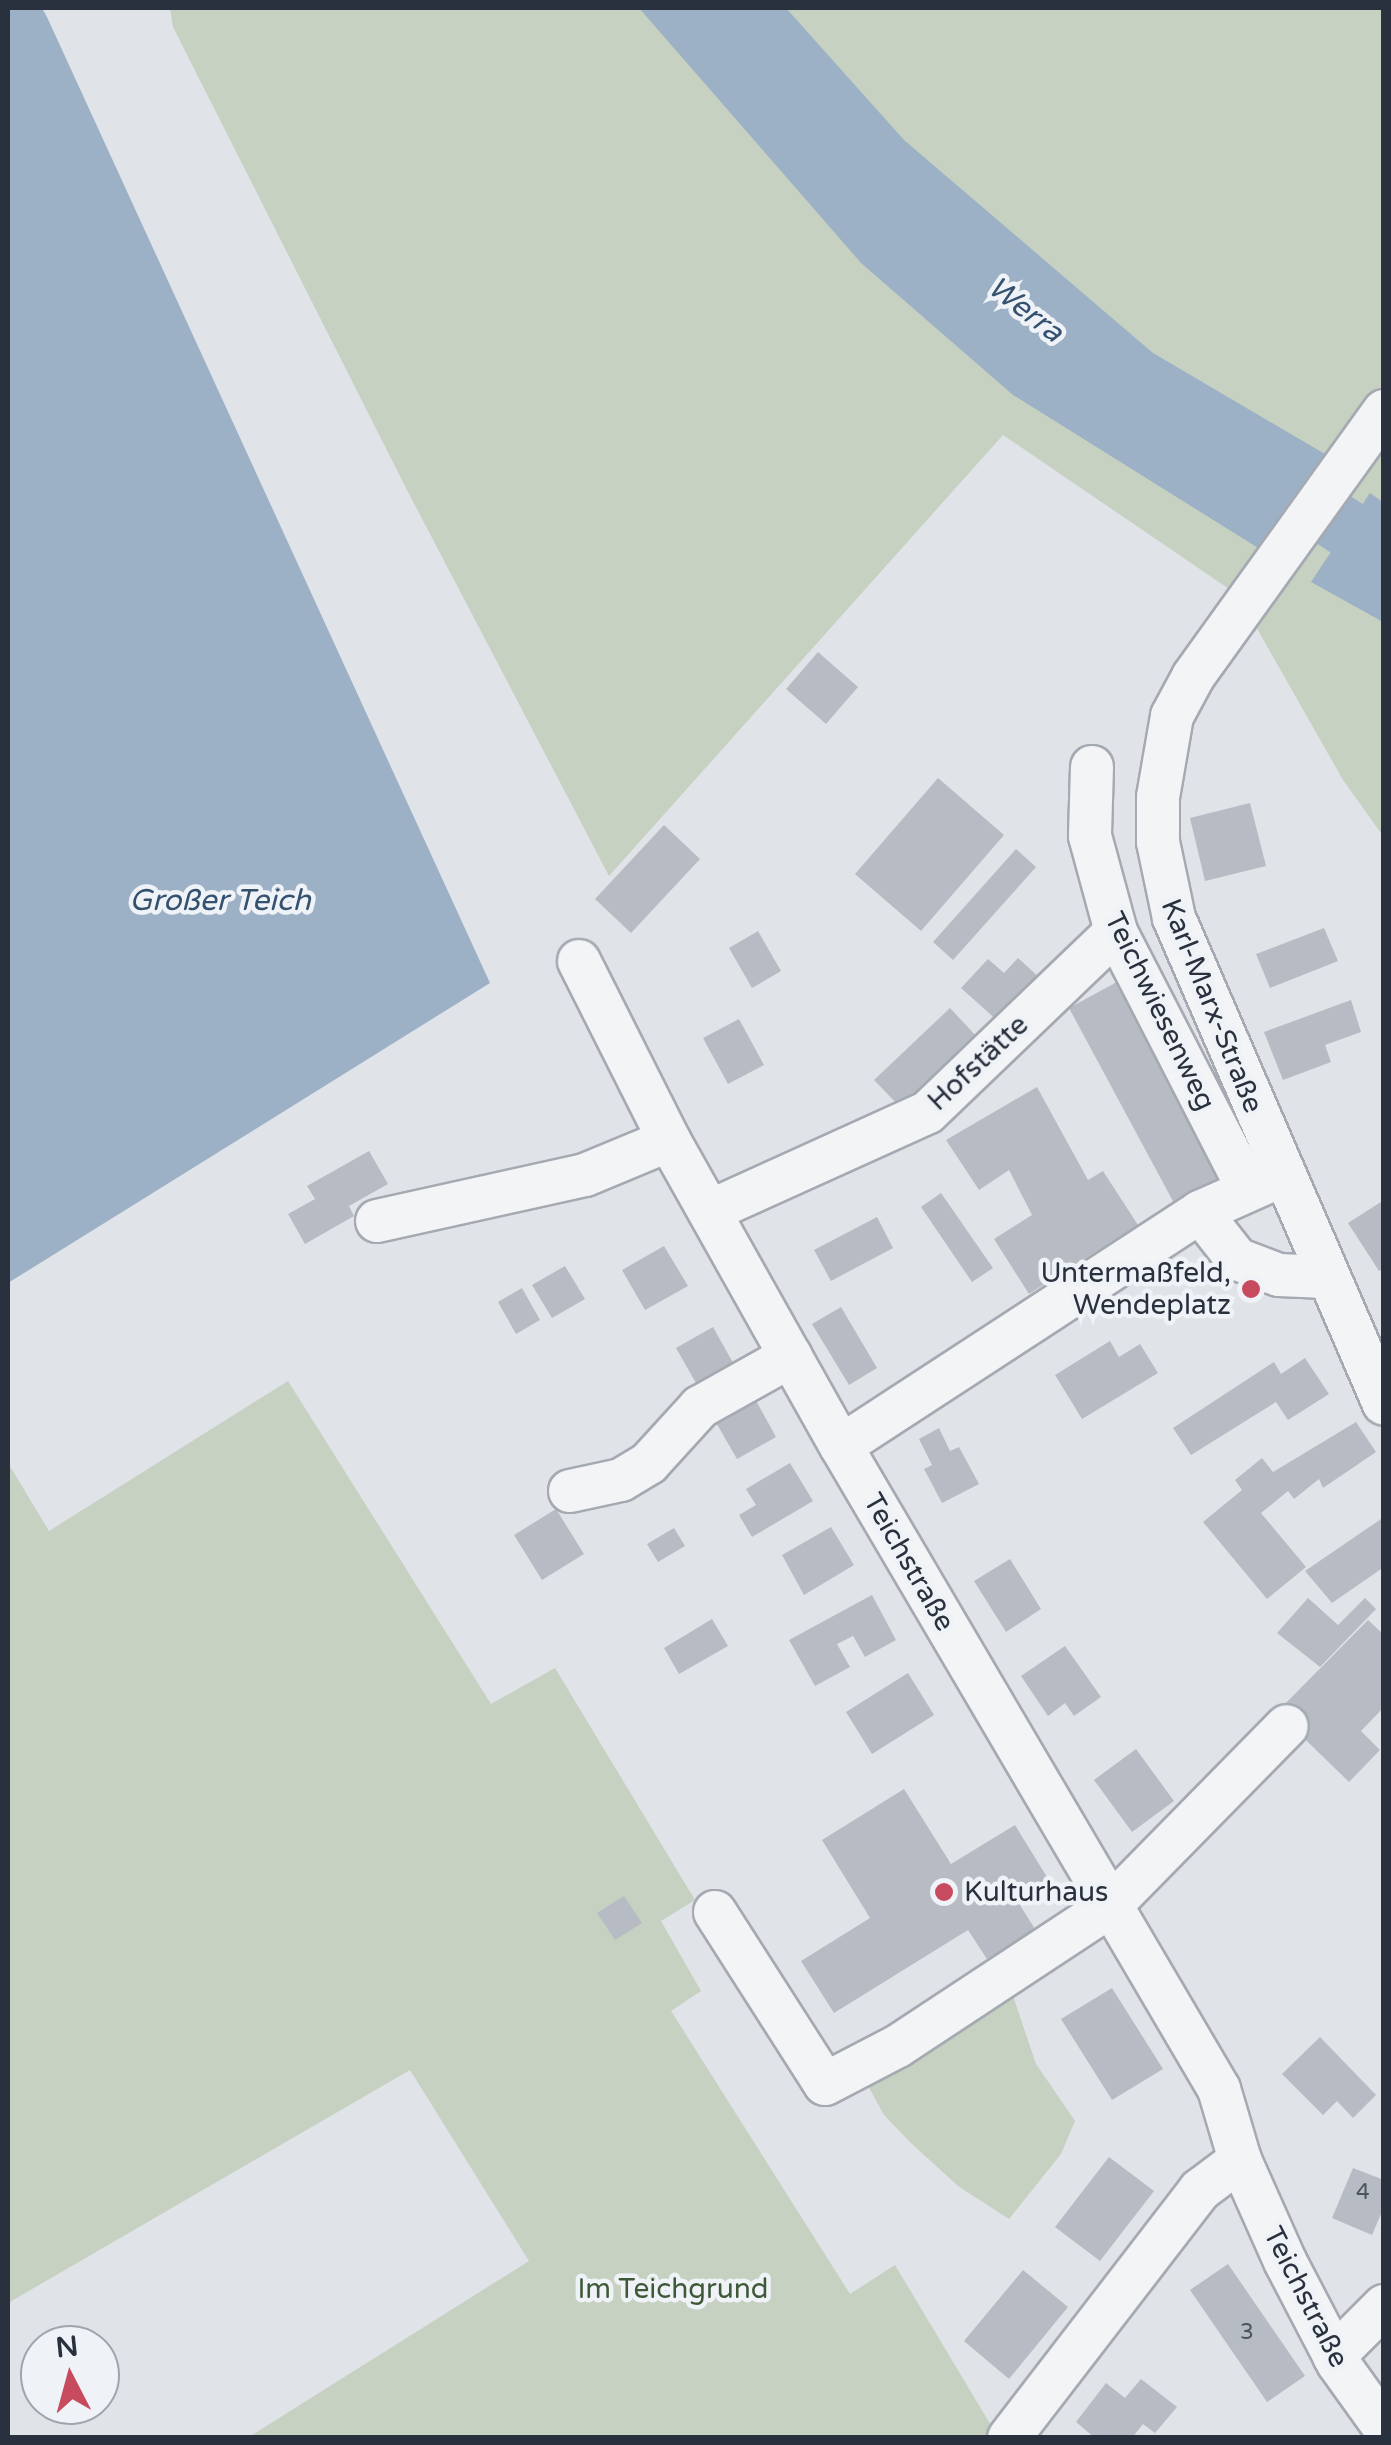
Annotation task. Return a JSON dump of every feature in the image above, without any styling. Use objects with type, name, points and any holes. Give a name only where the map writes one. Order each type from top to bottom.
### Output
[{"type":"street","name":"Karl-Marx-Straße","points":[[1384,411],[1193,677],[1172,716],[1163,757],[1158,842],[1164,884],[1264,1183],[1325,1278],[1384,1404]]},
{"type":"street","name":"Teichwiesenweg","points":[[1092,767],[1090,836],[1116,932],[1264,1183]]},
{"type":"street","name":"Hofstätte","points":[[710,1211],[928,1112],[1116,932]]},
{"type":"street","name":"Teichstraße","points":[[579,961],[669,1140],[841,1446],[1219,2089],[1240,2160],[1334,2356],[1384,2427]]},
{"type":"street","points":[[376,1221],[584,1176],[669,1140]]},
{"type":"street","points":[[841,1446],[1200,1212],[1264,1183]]},
{"type":"street","points":[[1200,1212],[1221,1244],[1248,1264],[1302,1280],[1325,1278]]},
{"type":"street","points":[[570,1491],[620,1480],[649,1463],[700,1407],[791,1356]]},
{"type":"street","points":[[715,1912],[825,2084],[898,2046],[1110,1906],[1287,1726]]},
{"type":"street","points":[[1009,2438],[1200,2190],[1240,2160]]},
{"type":"street","points":[[1334,2356],[1384,2306]]},
{"type":"green space","points":[[170,8],[1383,8],[1383,836],[1343,780],[1238,595],[1003,435],[609,876],[407,490],[173,27]]},
{"type":"green space","name":"Im Teichgrund","points":[[288,1381],[491,1704],[555,1668],[695,1900],[661,1921],[701,1991],[671,2011],[850,2294],[895,2265],[992,2427],[984,2437],[249,2437],[529,2261],[410,2070],[8,2303],[8,1463],[49,1531]]},
{"type":"green space","points":[[1012,1993],[1036,2064],[1075,2121],[1061,2154],[1009,2219],[958,2186],[912,2144],[884,2115],[867,2084]]},
{"type":"water","name":"Großer Teich","points":[[8,8],[42,8],[47,17],[490,983],[8,1283]]},
{"type":"water","points":[[639,8],[786,8],[904,140],[1153,353],[1330,457],[1263,551],[1013,395],[861,263]]},
{"type":"water","points":[[1370,493],[1383,502],[1383,622],[1311,582]]},
{"type":"building","points":[[818,652],[858,687],[826,724],[786,689]]},
{"type":"building","points":[[938,778],[1004,835],[921,931],[855,874]]},
{"type":"building","points":[[1250,803],[1266,866],[1205,881],[1190,818]]},
{"type":"building","points":[[664,825],[700,859],[631,933],[595,899]]},
{"type":"building","points":[[1016,849],[1036,867],[953,960],[933,942]]},
{"type":"building","points":[[1324,928],[1338,961],[1270,988],[1256,954]]},
{"type":"building","points":[[758,931],[781,971],[752,988],[729,948]]},
{"type":"building","points":[[1018,958],[1041,979],[1000,1023],[961,988],[988,959],[1004,973]]},
{"type":"building","points":[[1126,977],[1230,1172],[1174,1203],[1069,1008]]},
{"type":"building","points":[[1351,1000],[1361,1032],[1325,1045],[1331,1062],[1283,1080],[1264,1032]]},
{"type":"building","points":[[950,1008],[978,1038],[903,1110],[874,1080]]},
{"type":"building","points":[[739,1019],[764,1065],[728,1084],[703,1038]]},
{"type":"building","points":[[1037,1087],[1088,1180],[1103,1171],[1138,1225],[1029,1294],[994,1239],[1032,1215],[1009,1170],[979,1190],[946,1140]]},
{"type":"building","points":[[369,1151],[388,1184],[349,1206],[354,1216],[305,1244],[288,1214],[315,1199],[307,1186]]},
{"type":"building","points":[[941,1193],[993,1268],[972,1282],[921,1207]]},
{"type":"building","points":[[1384,1200],[1384,1268],[1379,1271],[1348,1223]]},
{"type":"building","points":[[877,1217],[893,1248],[831,1281],[814,1250]]},
{"type":"building","points":[[664,1246],[688,1286],[645,1310],[622,1270]]},
{"type":"building","points":[[565,1266],[585,1299],[552,1318],[532,1285]]},
{"type":"building","points":[[522,1288],[540,1320],[516,1334],[498,1302]]},
{"type":"building","points":[[841,1307],[877,1368],[849,1385],[812,1324]]},
{"type":"building","points":[[713,1327],[737,1370],[700,1390],[676,1348]]},
{"type":"building","points":[[1110,1341],[1119,1357],[1140,1344],[1158,1373],[1082,1419],[1055,1375]]},
{"type":"building","points":[[1305,1358],[1329,1394],[1288,1420],[1276,1402],[1191,1455],[1173,1428],[1274,1362],[1281,1374]]},
{"type":"building","points":[[754,1397],[776,1437],[737,1459],[714,1419]]},
{"type":"building","points":[[1356,1422],[1376,1452],[1323,1488],[1319,1479],[1294,1499],[1288,1491],[1261,1513],[1306,1567],[1267,1599],[1203,1522],[1242,1490],[1235,1480],[1262,1458],[1273,1472]]},
{"type":"building","points":[[939,1428],[950,1451],[959,1447],[979,1484],[942,1503],[924,1469],[932,1465],[919,1439]]},
{"type":"building","points":[[790,1463],[813,1501],[752,1537],[739,1515],[756,1505],[746,1489]]},
{"type":"building","points":[[556,1509],[584,1554],[542,1580],[514,1535]]},
{"type":"building","points":[[1384,1517],[1384,1567],[1332,1603],[1305,1571]]},
{"type":"building","points":[[831,1527],[854,1565],[804,1595],[782,1555]]},
{"type":"building","points":[[674,1528],[685,1546],[658,1562],[647,1544]]},
{"type":"building","points":[[1010,1559],[1041,1609],[1006,1632],[974,1581]]},
{"type":"building","points":[[872,1595],[896,1640],[865,1657],[853,1636],[837,1644],[850,1667],[815,1686],[789,1640]]},
{"type":"building","points":[[1308,1598],[1338,1625],[1365,1598],[1376,1609],[1320,1667],[1277,1633]]},
{"type":"building","points":[[712,1619],[728,1646],[679,1674],[664,1648]]},
{"type":"building","points":[[1368,1620],[1384,1635],[1384,1707],[1361,1731],[1380,1750],[1349,1782],[1277,1712]]},
{"type":"building","points":[[1065,1646],[1101,1697],[1074,1716],[1065,1703],[1048,1716],[1021,1676]]},
{"type":"building","points":[[908,1673],[934,1715],[872,1754],[846,1712]]},
{"type":"building","points":[[1136,1749],[1174,1801],[1132,1832],[1094,1780]]},
{"type":"building","name":"Kulturhaus","points":[[904,1789],[951,1864],[1015,1825],[1050,1882],[1018,1902],[1035,1929],[987,1959],[968,1930],[834,2013],[801,1961],[870,1918],[822,1840]]},
{"type":"building","points":[[624,1896],[642,1923],[615,1940],[597,1913]]},
{"type":"building","points":[[1112,1988],[1163,2069],[1112,2100],[1061,2019]]},
{"type":"building","points":[[1320,2037],[1376,2095],[1353,2118],[1337,2101],[1323,2115],[1282,2074]]},
{"type":"building","points":[[1109,2157],[1154,2191],[1100,2261],[1055,2227]]},
{"type":"building","points":[[1353,2168],[1384,2180],[1384,2207],[1372,2235],[1332,2218]]},
{"type":"building","points":[[1228,2264],[1305,2376],[1267,2402],[1190,2290]]},
{"type":"building","points":[[1023,2270],[1068,2307],[1009,2379],[964,2341]]},
{"type":"building","points":[[1141,2379],[1177,2407],[1155,2433],[1143,2424],[1132,2438],[1095,2438],[1076,2422],[1106,2383],[1125,2398]]},
{"type":"waterway","name":"Werra","points":[[1265,476],[1384,552]]},
{"type":"place","name":"Untermaßfeld, Wendeplatz","points":[[1251,1289]]},
{"type":"place","name":"Kulturhaus","points":[[944,1892]]}]
